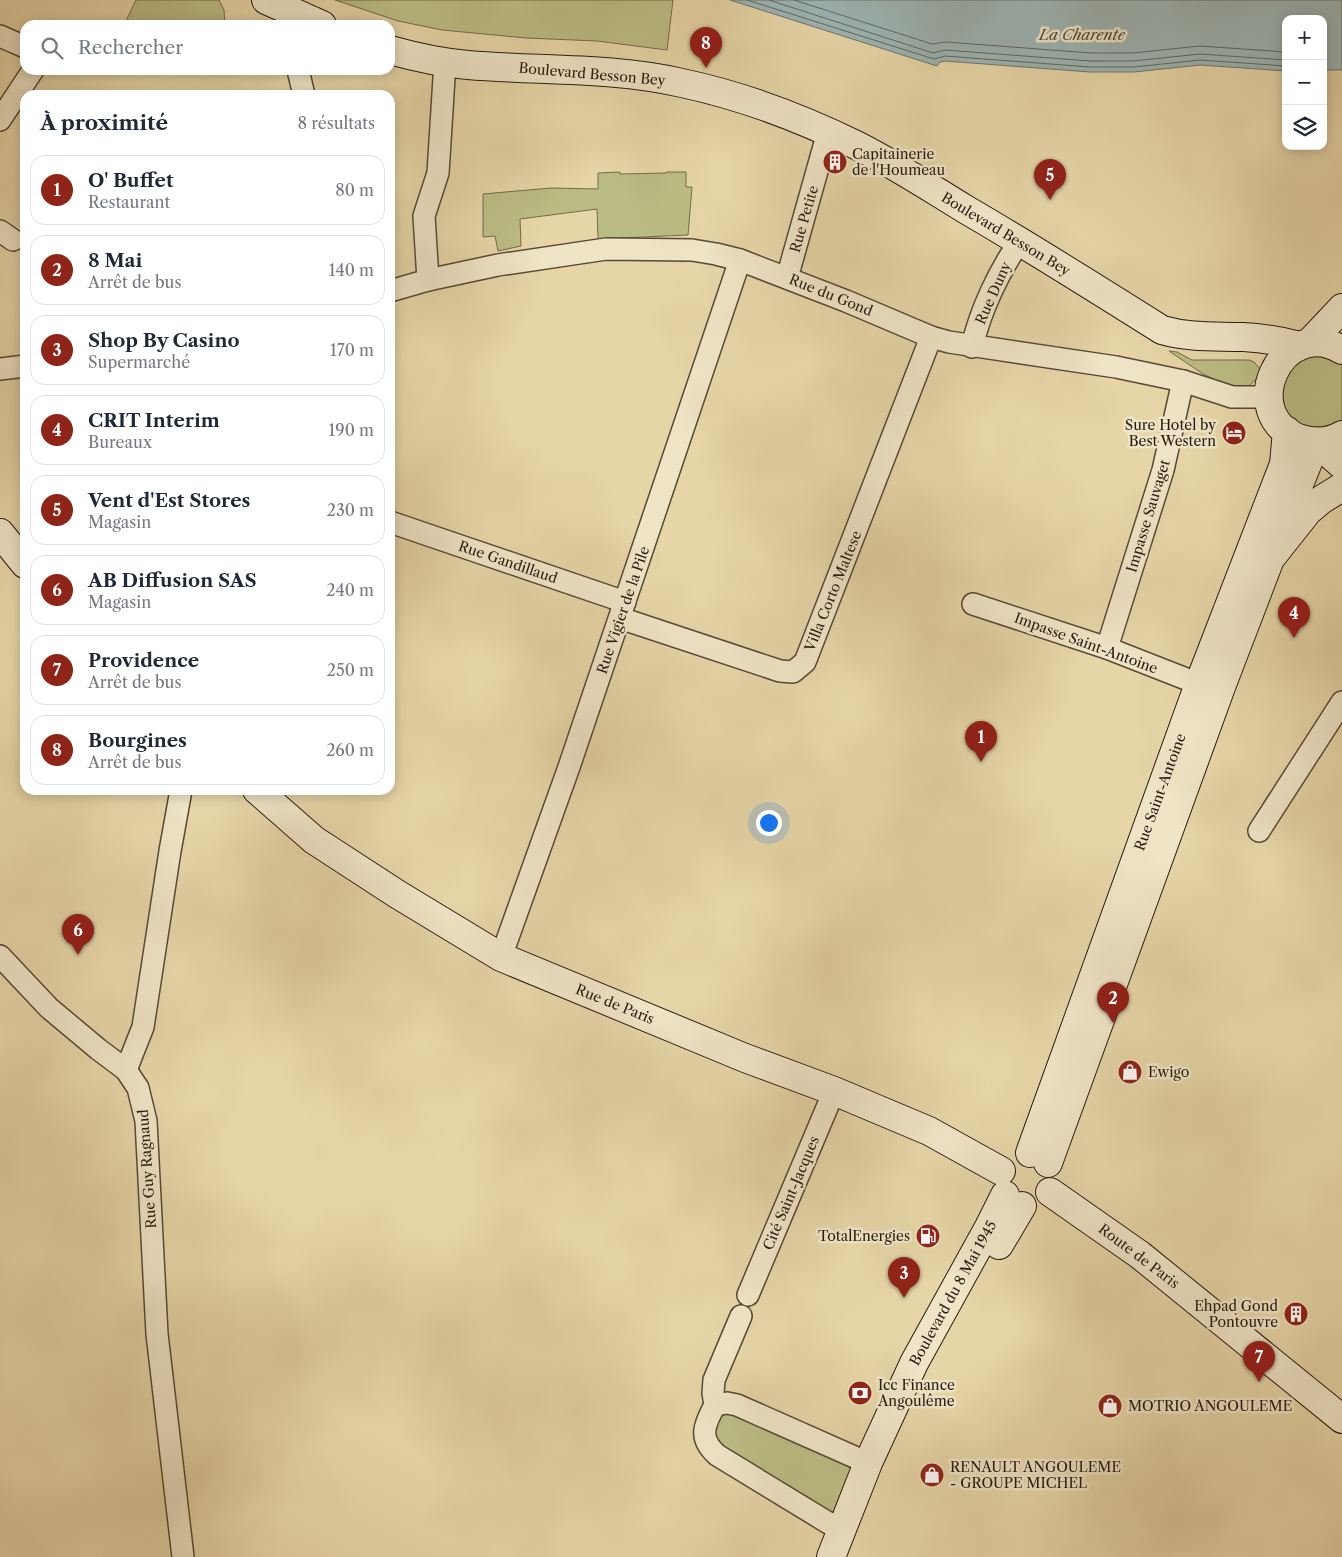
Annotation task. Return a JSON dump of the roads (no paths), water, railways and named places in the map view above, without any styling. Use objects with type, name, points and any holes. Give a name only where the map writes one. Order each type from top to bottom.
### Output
[{"type":"main road","points":[[266,0],[294,19]]},
{"type":"main road","name":"Boulevard Besson Bey","points":[[395,52],[466,65],[564,69],[681,82],[741,98],[793,116],[858,146],[1020,241],[1162,330],[1182,336],[1243,337],[1305,344],[1323,343],[1342,350]]},
{"type":"main road","points":[[1342,308],[1305,344],[1284,356],[1275,368],[1269,382],[1268,397],[1271,410],[1278,422],[1296,437],[1316,442],[1342,435]]},
{"type":"main road","points":[[1243,337],[1252,349],[1275,368]]},
{"type":"main road","name":"Rue Saint-Antoine","points":[[1039,1158],[1199,684],[1284,464],[1287,431]]},
{"type":"main road","points":[[1316,442],[1342,465]]},
{"type":"main road","points":[[1270,559],[1316,442]]},
{"type":"main road","name":"Rue Saint-Antoine","points":[[1039,1158],[1270,559],[1308,511],[1342,487]]},
{"type":"main road","points":[[0,533],[20,558]]},
{"type":"main road","name":"Rue de Paris","points":[[263,795],[314,840],[397,894],[501,957],[929,1131],[1009,1191]]},
{"type":"main road","points":[[1020,1153],[1039,1158],[1053,1177],[1050,1192],[1045,1199],[1038,1204],[1030,1206],[1009,1191],[1005,1163],[1020,1153]]},
{"type":"main road","name":"Boulevard du 8 Mai 1945","points":[[831,1557],[840,1530],[868,1463],[914,1363],[1009,1191]]},
{"type":"main road","name":"Boulevard du 8 Mai 1945","points":[[850,1557],[890,1454],[1009,1191]]},
{"type":"main road","name":"Route de Paris","points":[[1050,1192],[1140,1255],[1342,1419]]},
{"type":"street","points":[[0,36],[20,45]]},
{"type":"street","points":[[428,280],[424,216],[438,173],[445,62]]},
{"type":"street","points":[[0,120],[30,75]]},
{"type":"street","points":[[299,75],[303,90]]},
{"type":"street","name":"Rue Petite","points":[[787,278],[828,132]]},
{"type":"street","name":"Rue Duny","points":[[972,347],[977,324],[1009,257],[1020,241]]},
{"type":"street","name":"Rue du Gond","points":[[395,290],[428,280],[498,265],[606,249],[692,250],[740,260],[932,337],[972,347],[1116,367],[1183,381],[1232,397],[1268,397]]},
{"type":"street","name":"Rue Vigier de la Pile","points":[[501,957],[623,610],[740,260]]},
{"type":"street","name":"Villa Corto Maltese","points":[[623,610],[780,671],[793,672],[805,662],[932,337]]},
{"type":"street","points":[[0,369],[20,367]]},
{"type":"street","name":"Impasse Sauvaget","points":[[1107,648],[1163,470],[1183,381]]},
{"type":"street","name":"Rue Gandillaud","points":[[395,524],[623,610]]},
{"type":"street","name":"Impasse Saint-Antoine","points":[[973,604],[1107,648],[1199,684]]},
{"type":"street","points":[[1259,831],[1342,702]]},
{"type":"street","points":[[0,956],[49,1008],[126,1070],[143,1027],[180,795]]},
{"type":"street","name":"Rue Guy Ragnaud","points":[[126,1070],[138,1088],[146,1121],[157,1334],[183,1557]]},
{"type":"street","name":"Cité Saint-Jacques","points":[[748,1295],[834,1091]]},
{"type":"street","points":[[741,1316],[714,1380],[713,1393],[715,1405],[705,1427],[704,1437],[708,1447],[717,1455],[840,1530]]},
{"type":"street","points":[[715,1405],[737,1404],[868,1463]]},
{"type":"water","name":"La Charente","points":[[730,0],[1342,0],[1342,70],[1327,70],[1327,15],[1282,15],[1282,71],[1200,65],[1134,72],[1090,72],[945,61],[940,62],[937,66]]},
{"type":"place","name":"Bourgines","points":[[706,68]]},
{"type":"place","name":"Capitainerie de l'Houmeau","points":[[835,162]]},
{"type":"place","name":"Vent d'Est Stores","points":[[1050,200]]},
{"type":"place","name":"Sure Hotel by Best Western","points":[[1234,433]]},
{"type":"place","name":"CRIT Interim","points":[[1294,638]]},
{"type":"place","name":"O' Buffet","points":[[981,762]]},
{"type":"place","name":"AB Diffusion SAS","points":[[78,955]]},
{"type":"place","name":"8 Mai","points":[[1113,1023]]},
{"type":"place","name":"Ewigo","points":[[1130,1072]]},
{"type":"place","name":"TotalEnergies","points":[[928,1236]]},
{"type":"place","name":"Shop By Casino","points":[[904,1298]]},
{"type":"place","name":"Ehpad Gond Pontouvre","points":[[1296,1314]]},
{"type":"place","name":"Providence","points":[[1259,1382]]},
{"type":"place","name":"Icc Finance Angoulême","points":[[860,1393]]},
{"type":"place","name":"MOTRIO ANGOULEME","points":[[1110,1406]]},
{"type":"place","name":"RENAULT ANGOULEME - GROUPE MICHEL","points":[[932,1475]]}]
